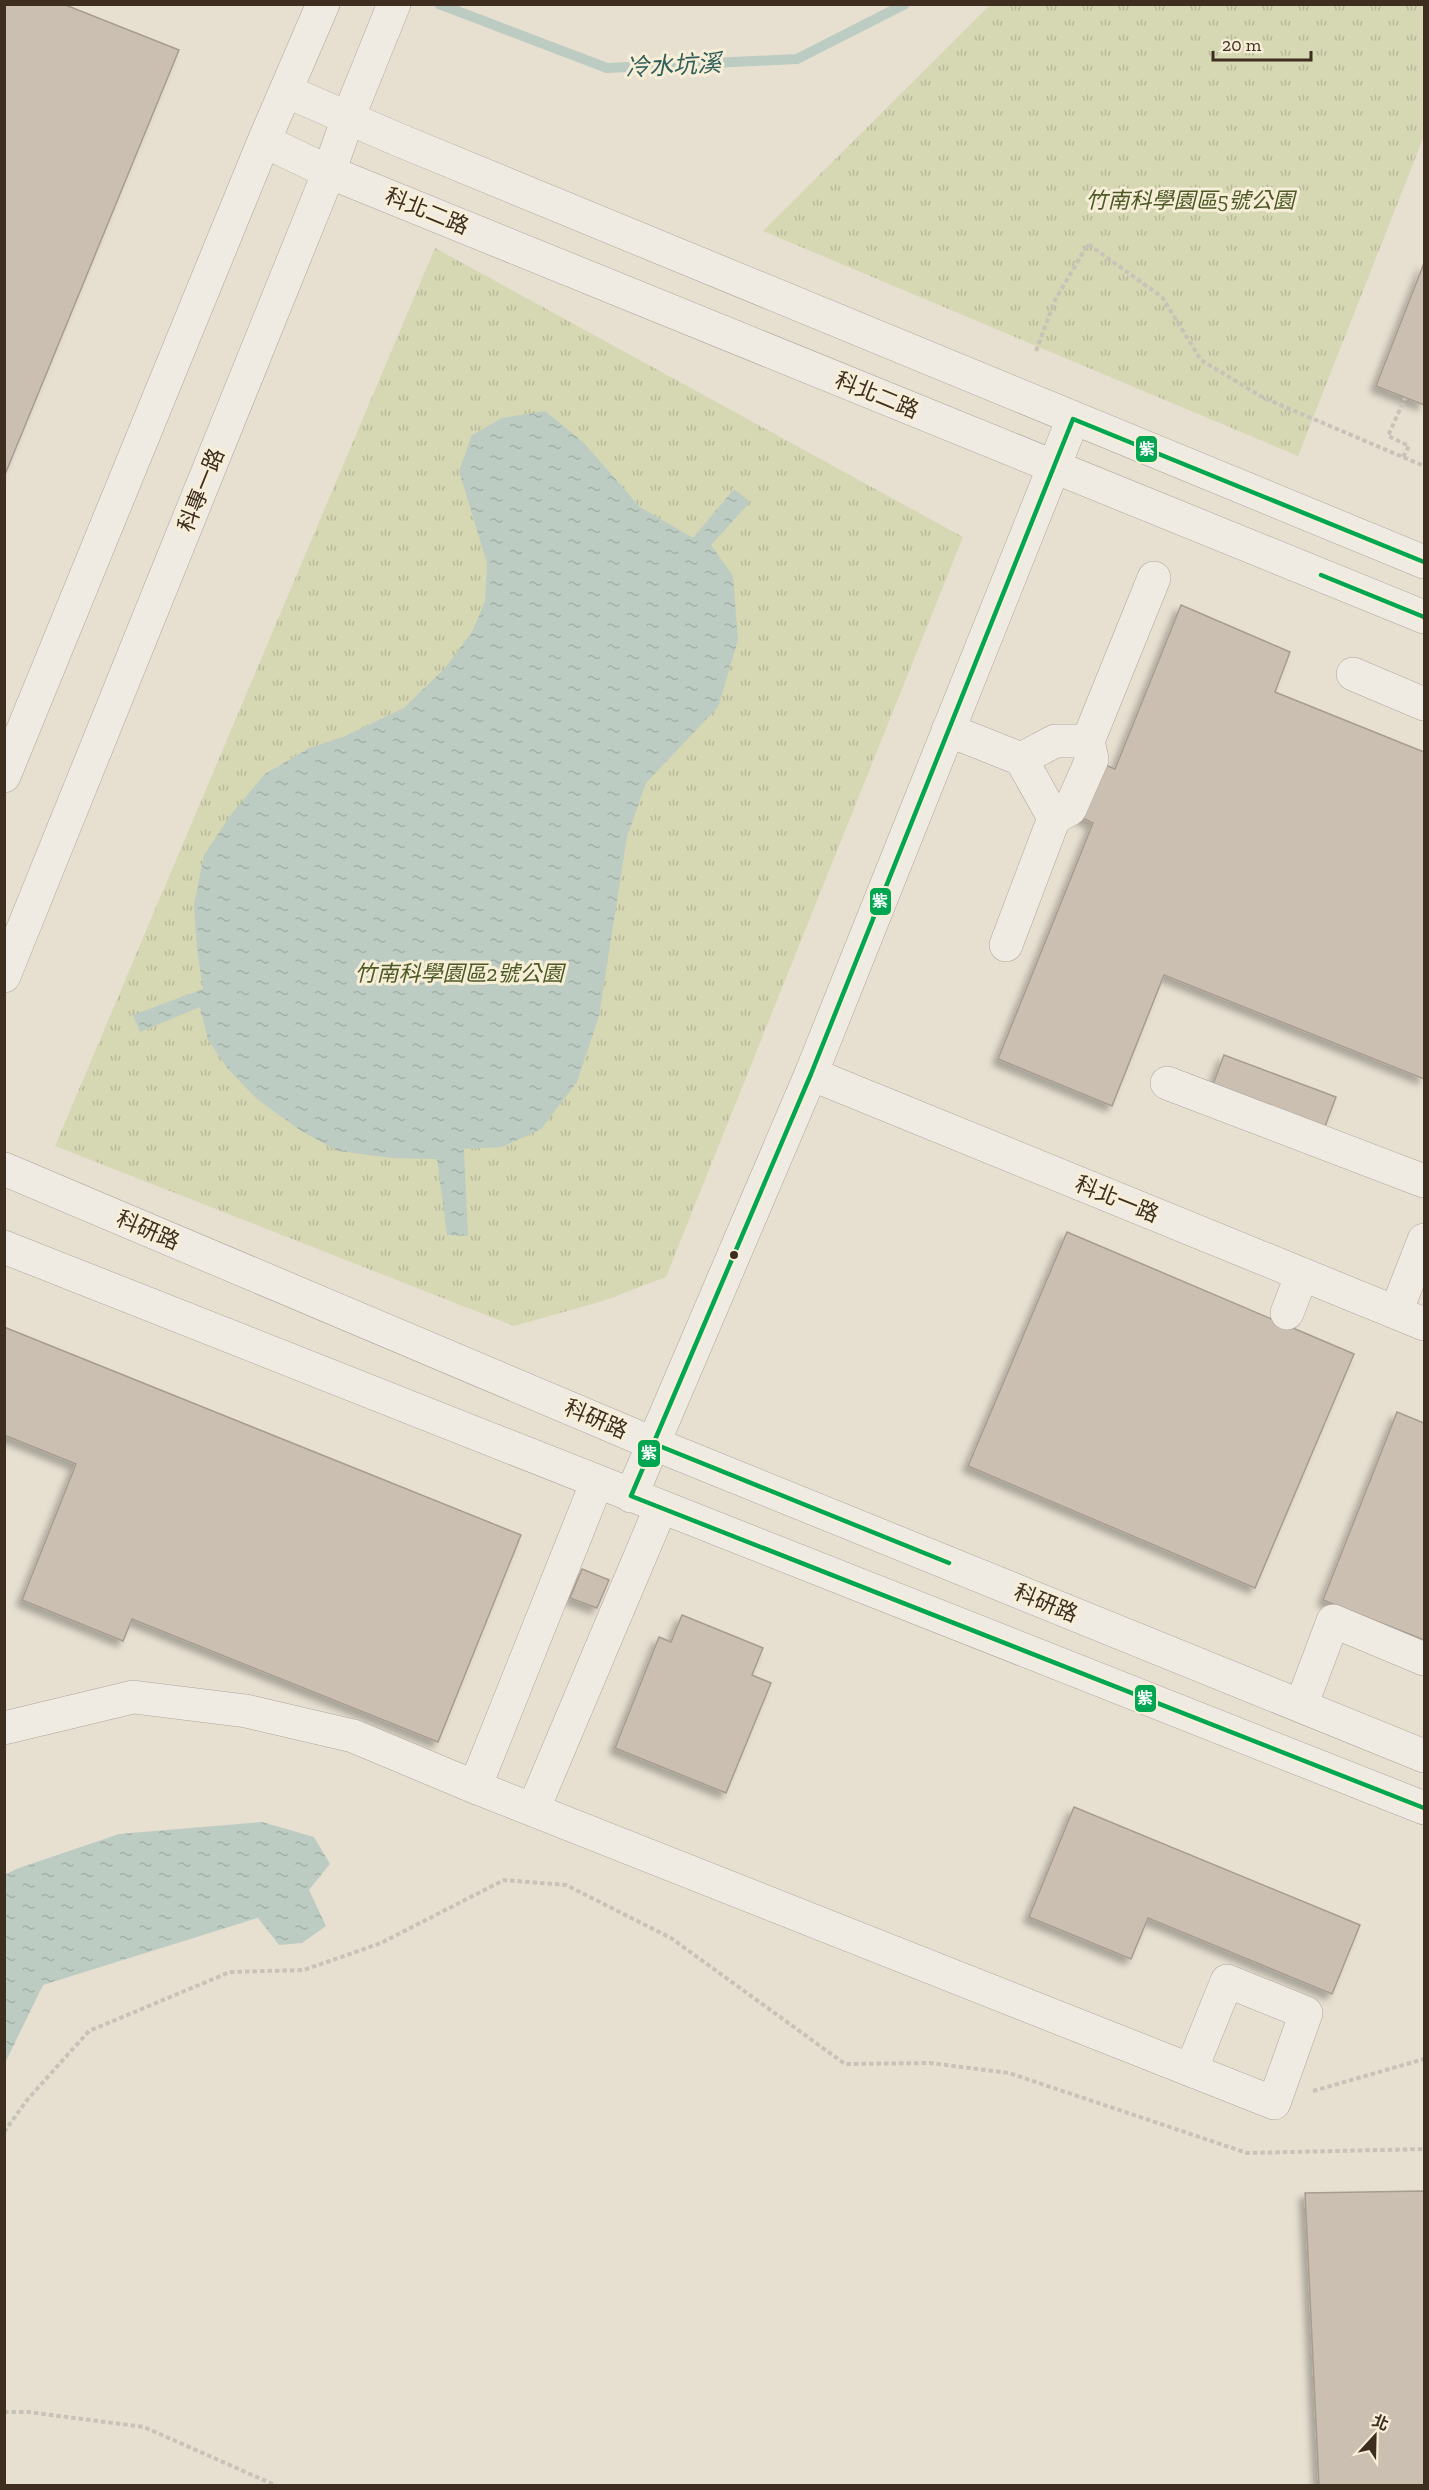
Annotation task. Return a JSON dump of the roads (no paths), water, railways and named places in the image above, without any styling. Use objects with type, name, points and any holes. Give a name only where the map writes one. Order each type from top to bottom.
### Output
[{"type":"street","name":"科專一路","points":[[4,976],[329,172],[394,4]]},
{"type":"street","points":[[4,776],[264,141],[320,13]]},
{"type":"street","points":[[286,91],[1425,562]]},
{"type":"street","name":"科北二路","points":[[264,141],[329,172],[1425,617]]},
{"type":"street","points":[[533,1810],[646,1501],[652,1443],[811,1074],[1073,418]]},
{"type":"street","points":[[1006,945],[1054,819],[1070,809],[1092,759],[1088,741],[1154,578]]},
{"type":"street","points":[[1353,675],[1425,704]]},
{"type":"street","points":[[948,730],[1021,759],[1054,819]]},
{"type":"street","points":[[1021,759],[1055,741],[1088,741]]},
{"type":"street","name":"科北一路","points":[[811,1074],[1410,1318]]},
{"type":"street","points":[[1167,1083],[1425,1181]]},
{"type":"street","name":"科研路","points":[[4,1169],[652,1443],[1425,1756]]},
{"type":"street","points":[[1410,1318],[1425,1240]]},
{"type":"street","points":[[4,1247],[1425,1808]]},
{"type":"street","points":[[1287,1313],[1302,1274]]},
{"type":"street","points":[[475,1787],[597,1482]]},
{"type":"street","points":[[1301,1706],[1333,1621],[1425,1659]]},
{"type":"street","points":[[4,1728],[133,1697],[246,1711],[353,1736],[475,1787],[1274,2103],[1306,2013],[1227,1981],[1191,2070]]},
{"type":"water","points":[[545,411],[584,443],[640,507],[693,538],[734,489],[750,502],[711,545],[733,576],[738,640],[718,707],[646,783],[627,837],[599,1016],[577,1082],[541,1129],[502,1147],[464,1149],[468,1236],[447,1235],[437,1159],[392,1158],[338,1151],[301,1131],[257,1099],[228,1069],[208,1040],[200,1007],[140,1032],[133,1015],[203,989],[194,904],[204,855],[232,813],[265,774],[309,748],[343,737],[404,708],[446,667],[473,630],[485,601],[487,563],[459,471],[472,435],[502,418]]},
{"type":"water","points":[[262,1822],[314,1837],[330,1864],[309,1890],[326,1926],[302,1943],[279,1945],[258,1918],[43,1985],[5,2063],[5,1875],[16,1869],[119,1834]]},
{"type":"waterway","name":"冷水坑溪","points":[[439,4],[607,68],[797,59],[905,4]]},
{"type":"park label","name":"竹南科學園區5號公園","points":[[1190,200]]},
{"type":"park label","name":"竹南科學園區2號公園","points":[[459,973]]}]
